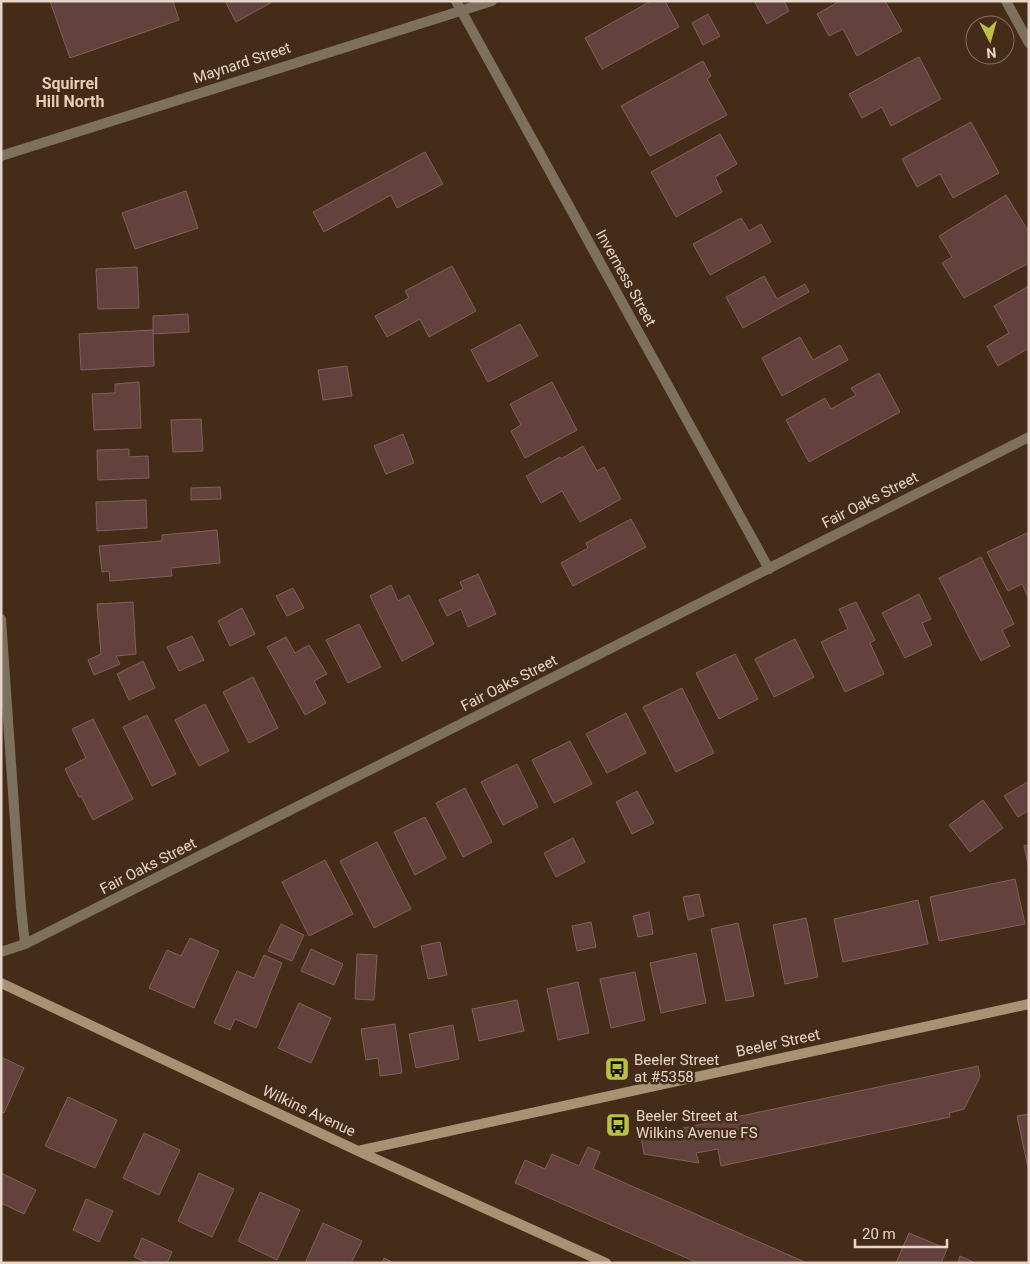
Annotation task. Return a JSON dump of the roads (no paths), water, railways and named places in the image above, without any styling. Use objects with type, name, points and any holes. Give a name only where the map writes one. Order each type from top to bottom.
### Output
[{"type":"street","name":"Inverness Street","points":[[456,1],[769,569]]},
{"type":"street","name":"Maynard Street","points":[[1,156],[492,1]]},
{"type":"street","points":[[1006,1],[1029,42]]},
{"type":"street","name":"Fair Oaks Street","points":[[1,952],[25,944],[1029,437]]},
{"type":"street","points":[[1,619],[25,944]]},
{"type":"street","name":"Wilkins Avenue","points":[[1,983],[358,1151],[606,1263]]},
{"type":"street","name":"Beeler Street","points":[[358,1151],[1029,1004]]},
{"type":"place","name":"Beeler Street at #5358","points":[[617,1069]]},
{"type":"place","name":"Beeler Street at Wilkins Avenue FS","points":[[618,1125]]},
{"type":"district","name":"Squirrel Hill North","points":[[70,92]]}]
